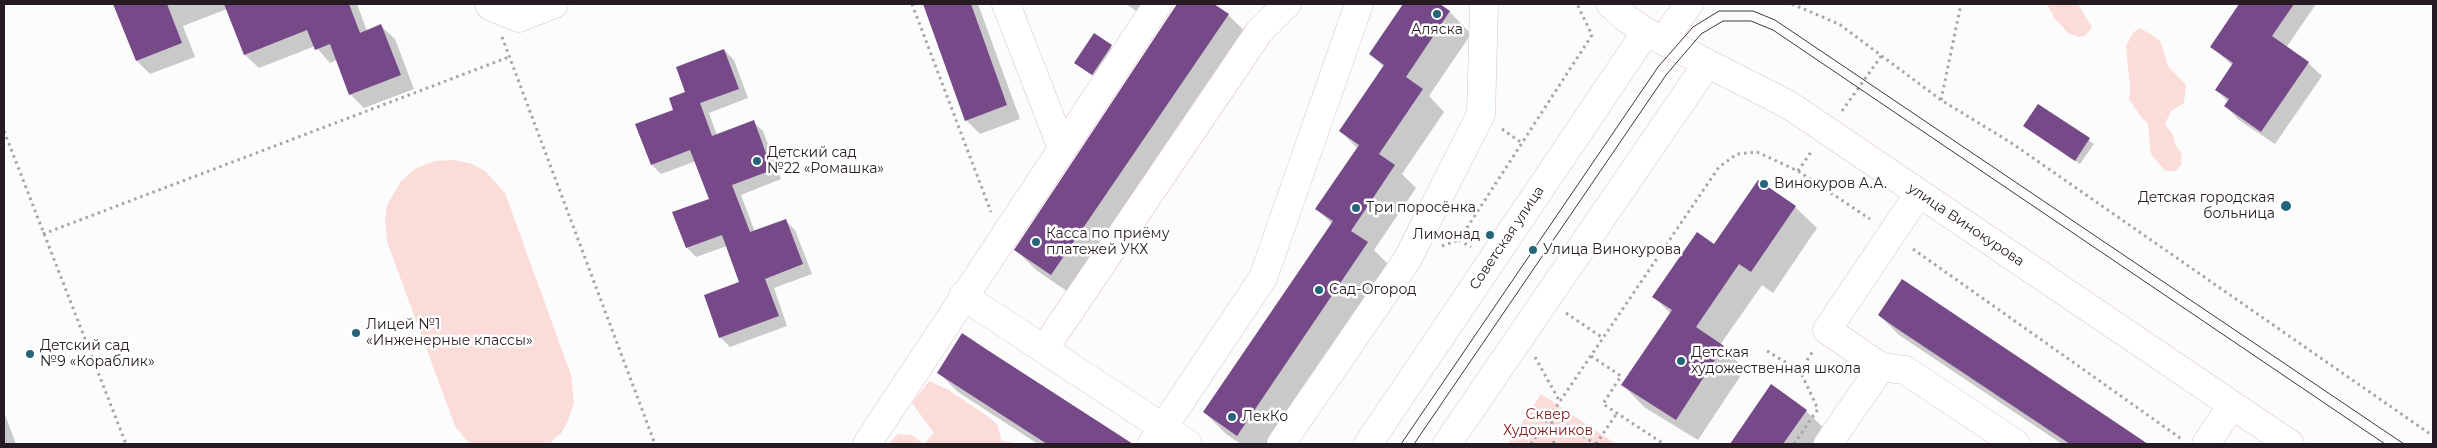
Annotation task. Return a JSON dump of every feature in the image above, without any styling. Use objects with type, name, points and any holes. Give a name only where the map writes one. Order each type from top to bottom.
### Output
[{"type":"main road","points":[[490,5],[519,18],[554,4]]},
{"type":"main road","points":[[1006,4],[1062,148]]},
{"type":"main road","points":[[867,444],[1001,238],[1158,4]]},
{"type":"main road","points":[[1044,349],[1259,32],[1287,4]]},
{"type":"main road","points":[[1158,436],[1263,278],[1359,4]]},
{"type":"main road","points":[[1281,444],[1407,260],[1481,114],[1484,4]]},
{"type":"main road","name":"улица Винокурова","points":[[1610,4],[1626,19],[1654,37],[1789,105],[2290,444]]},
{"type":"main road","name":"Советская улица","points":[[1368,444],[1654,37],[1689,4]]},
{"type":"main road","points":[[1447,444],[1706,64]]},
{"type":"main road","points":[[1919,193],[1827,330],[1881,367],[1906,370],[2016,444]]},
{"type":"main road","points":[[963,296],[1044,349],[1158,436],[1188,444]]},
{"type":"main road","points":[[1828,444],[1881,367]]},
{"type":"main road","points":[[2206,444],[2232,405]]},
{"type":"path","points":[[912,4],[1001,238]]},
{"type":"path","points":[[1459,240],[1592,35],[1577,4]]},
{"type":"path","points":[[1792,4],[1839,24],[1941,100],[2018,148],[2433,436]]},
{"type":"path","points":[[1941,100],[1961,4]]},
{"type":"path","points":[[490,5],[655,444]]},
{"type":"path","points":[[1842,111],[1882,56]]},
{"type":"path","points":[[43,234],[510,57]]},
{"type":"path","points":[[4,131],[126,444]]},
{"type":"path","points":[[1798,171],[1811,152]]},
{"type":"path","points":[[1560,308],[1603,338]]},
{"type":"path","points":[[1800,371],[1827,330]]},
{"type":"path","points":[[1532,350],[1560,402]]},
{"type":"path","points":[[1767,351],[1800,371],[1818,409],[1794,444]]},
{"type":"path","points":[[1591,356],[1621,376],[1603,404],[1664,444]]},
{"type":"path","points":[[1554,444],[1551,414],[1595,444],[1617,413]]},
{"type":"green space","points":[[2047,4],[2078,4],[2092,27],[2085,36],[2079,37],[2068,33],[2055,19]]},
{"type":"green space","points":[[2139,28],[2161,42],[2168,66],[2186,85],[2184,103],[2171,111],[2165,124],[2173,135],[2176,146],[2182,154],[2181,165],[2176,171],[2165,171],[2151,154],[2148,123],[2141,117],[2129,99],[2130,87],[2126,46],[2133,33]]},
{"type":"green space","points":[[455,160],[472,164],[485,171],[505,193],[571,375],[574,403],[562,432],[549,444],[472,444],[466,440],[455,426],[387,242],[385,221],[387,205],[401,181],[416,168],[435,161]]},
{"type":"green space","points":[[929,381],[947,389],[997,424],[1002,441],[1022,444],[924,444],[934,433],[912,403]]},
{"type":"green space","name":"Сквер Художников","points":[[1541,394],[1616,444],[1508,444]]},
{"type":"green space","points":[[898,434],[912,435],[924,444],[888,444]]},
{"type":"building","points":[[113,4],[167,4],[182,43],[136,61]]},
{"type":"building","points":[[224,4],[349,4],[360,33],[381,24],[401,75],[349,95],[330,44],[315,50],[307,30],[244,55]]},
{"type":"building","points":[[923,4],[971,4],[1007,105],[965,121]]},
{"type":"building","points":[[1177,4],[1214,4],[1229,14],[1051,275],[1014,250]]},
{"type":"building","points":[[1403,4],[1440,4],[1450,11],[1406,77],[1423,89],[1379,154],[1395,165],[1351,231],[1368,242],[1237,436],[1203,412],[1333,221],[1315,209],[1359,145],[1339,131],[1384,65],[1369,54]]},
{"type":"building","points":[[2239,4],[2294,4],[2272,36],[2309,62],[2261,132],[2224,106],[2229,99],[2215,90],[2233,63],[2210,47]]},
{"type":"building","points":[[1094,33],[1112,45],[1092,75],[1074,63]]},
{"type":"building","points":[[724,49],[739,89],[700,103],[712,136],[754,120],[772,170],[732,185],[750,232],[786,219],[803,264],[765,279],[779,316],[719,338],[704,295],[739,282],[722,235],[686,248],[672,212],[709,199],[690,150],[651,165],[635,124],[673,110],[669,98],[685,92],[676,67]]},
{"type":"building","points":[[2038,104],[2090,138],[2075,161],[2023,126]]},
{"type":"building","points":[[1758,180],[1796,206],[1751,272],[1739,264],[1696,327],[1724,346],[1676,420],[1621,385],[1672,310],[1652,297],[1697,232],[1714,244]]},
{"type":"building","points":[[1902,279],[2148,444],[2070,444],[1896,328],[1878,315]]},
{"type":"building","points":[[962,333],[1133,444],[1047,444],[937,373]]},
{"type":"building","points":[[1771,384],[1807,410],[1783,444],[1730,444]]},
{"type":"tram line","points":[[1401,444],[1658,67],[1693,27],[1719,11],[1753,11],[1775,20],[2404,444]]},
{"type":"tram line","points":[[1414,444],[1666,75],[1701,34],[1723,21],[1751,21],[1773,30],[2385,444]]},
{"type":"place","name":"Аляска","points":[[1437,14]]},
{"type":"place","name":"Детский сад №22 «Ромашка»","points":[[757,161]]},
{"type":"place","name":"Винокуров А.А.","points":[[1764,184]]},
{"type":"place","name":"Детская городская больница","points":[[2286,206]]},
{"type":"place","name":"Три поросёнка","points":[[1356,208]]},
{"type":"place","name":"Лимонад","points":[[1490,235]]},
{"type":"place","name":"Касса по приёму платежей УКХ","points":[[1036,242]]},
{"type":"place","name":"Улица Винокурова","points":[[1533,250]]},
{"type":"place","name":"Сад-Огород","points":[[1319,290]]},
{"type":"place","name":"Лицей №1 «Инженерные классы»","points":[[356,333]]},
{"type":"place","name":"Детский сад №9 «Кораблик»","points":[[30,354]]},
{"type":"place","name":"Детская художественная школа","points":[[1681,361]]},
{"type":"place","name":"ЛекКо","points":[[1232,417]]}]
